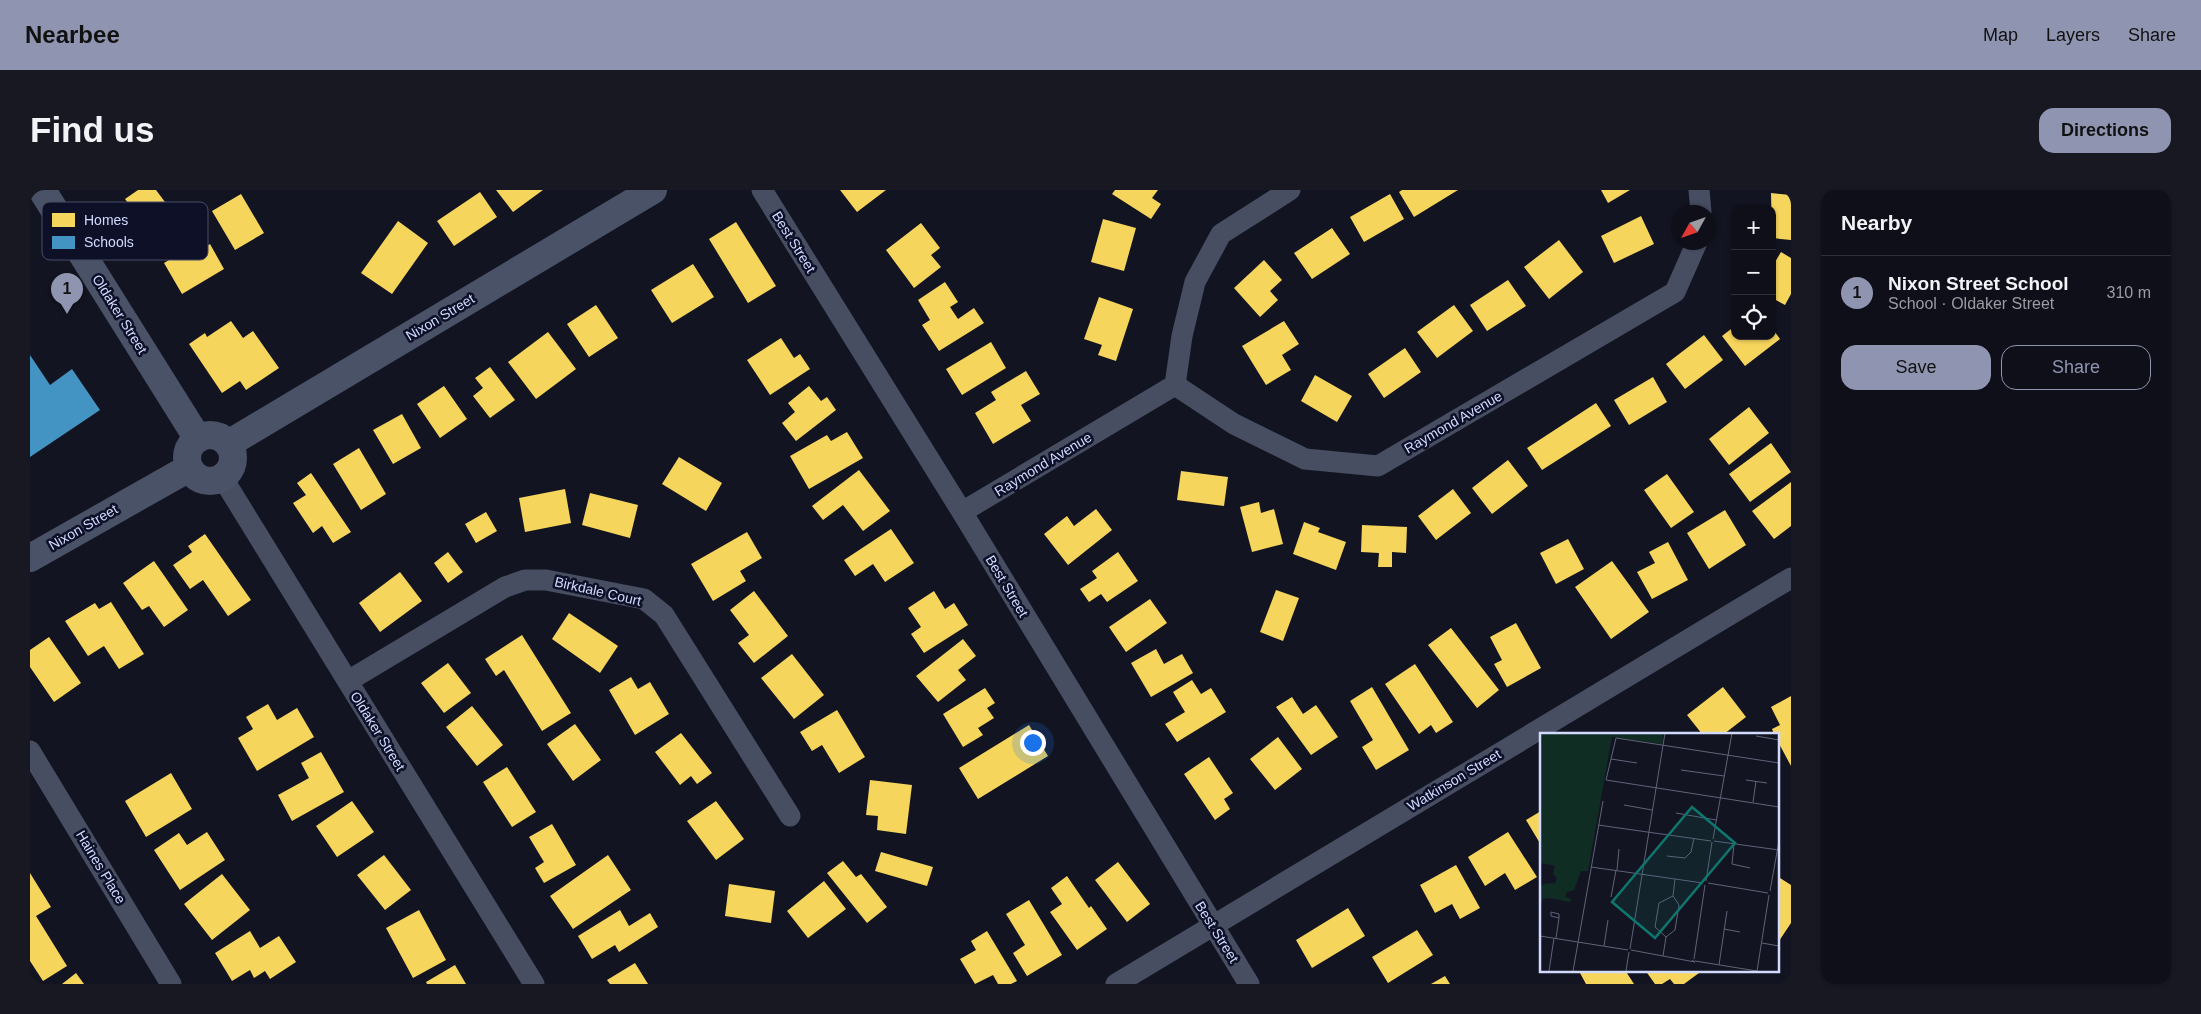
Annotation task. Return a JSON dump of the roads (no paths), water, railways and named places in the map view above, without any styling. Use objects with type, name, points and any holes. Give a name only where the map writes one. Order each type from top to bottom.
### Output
[{"type":"street","name":"Nixon Street","points":[[228,444],[653,190]]},
{"type":"street","name":"Best Street","points":[[762,190],[962,512],[1249,984]]},
{"type":"street","points":[[1175,385],[1182,336],[1195,282],[1221,234],[1290,190]]},
{"type":"street","points":[[1699,190],[1701,205]]},
{"type":"street","name":"Raymond Avenue","points":[[962,512],[1175,385],[1234,424],[1305,460],[1378,466],[1674,292],[1693,250]]},
{"type":"street","name":"Oldaker Street","points":[[89,260],[198,439]]},
{"type":"street","points":[[210,435],[218,436],[228,444],[232,454],[232,464],[222,477],[215,480],[204,480],[189,468],[188,452],[198,439],[210,435]]},
{"type":"street","name":"Nixon Street","points":[[30,558],[189,468]]},
{"type":"street","name":"Oldaker Street","points":[[222,477],[534,984]]},
{"type":"street","name":"Watkinson Street","points":[[1116,984],[1791,578]]},
{"type":"street","name":"Birkdale Court","points":[[348,682],[505,587],[525,580],[546,580],[644,599],[664,615],[790,816]]},
{"type":"street","name":"Haines Place","points":[[30,751],[171,984]]},
{"type":"place","name":"Nixon Street School","points":[[67,314]]}]
